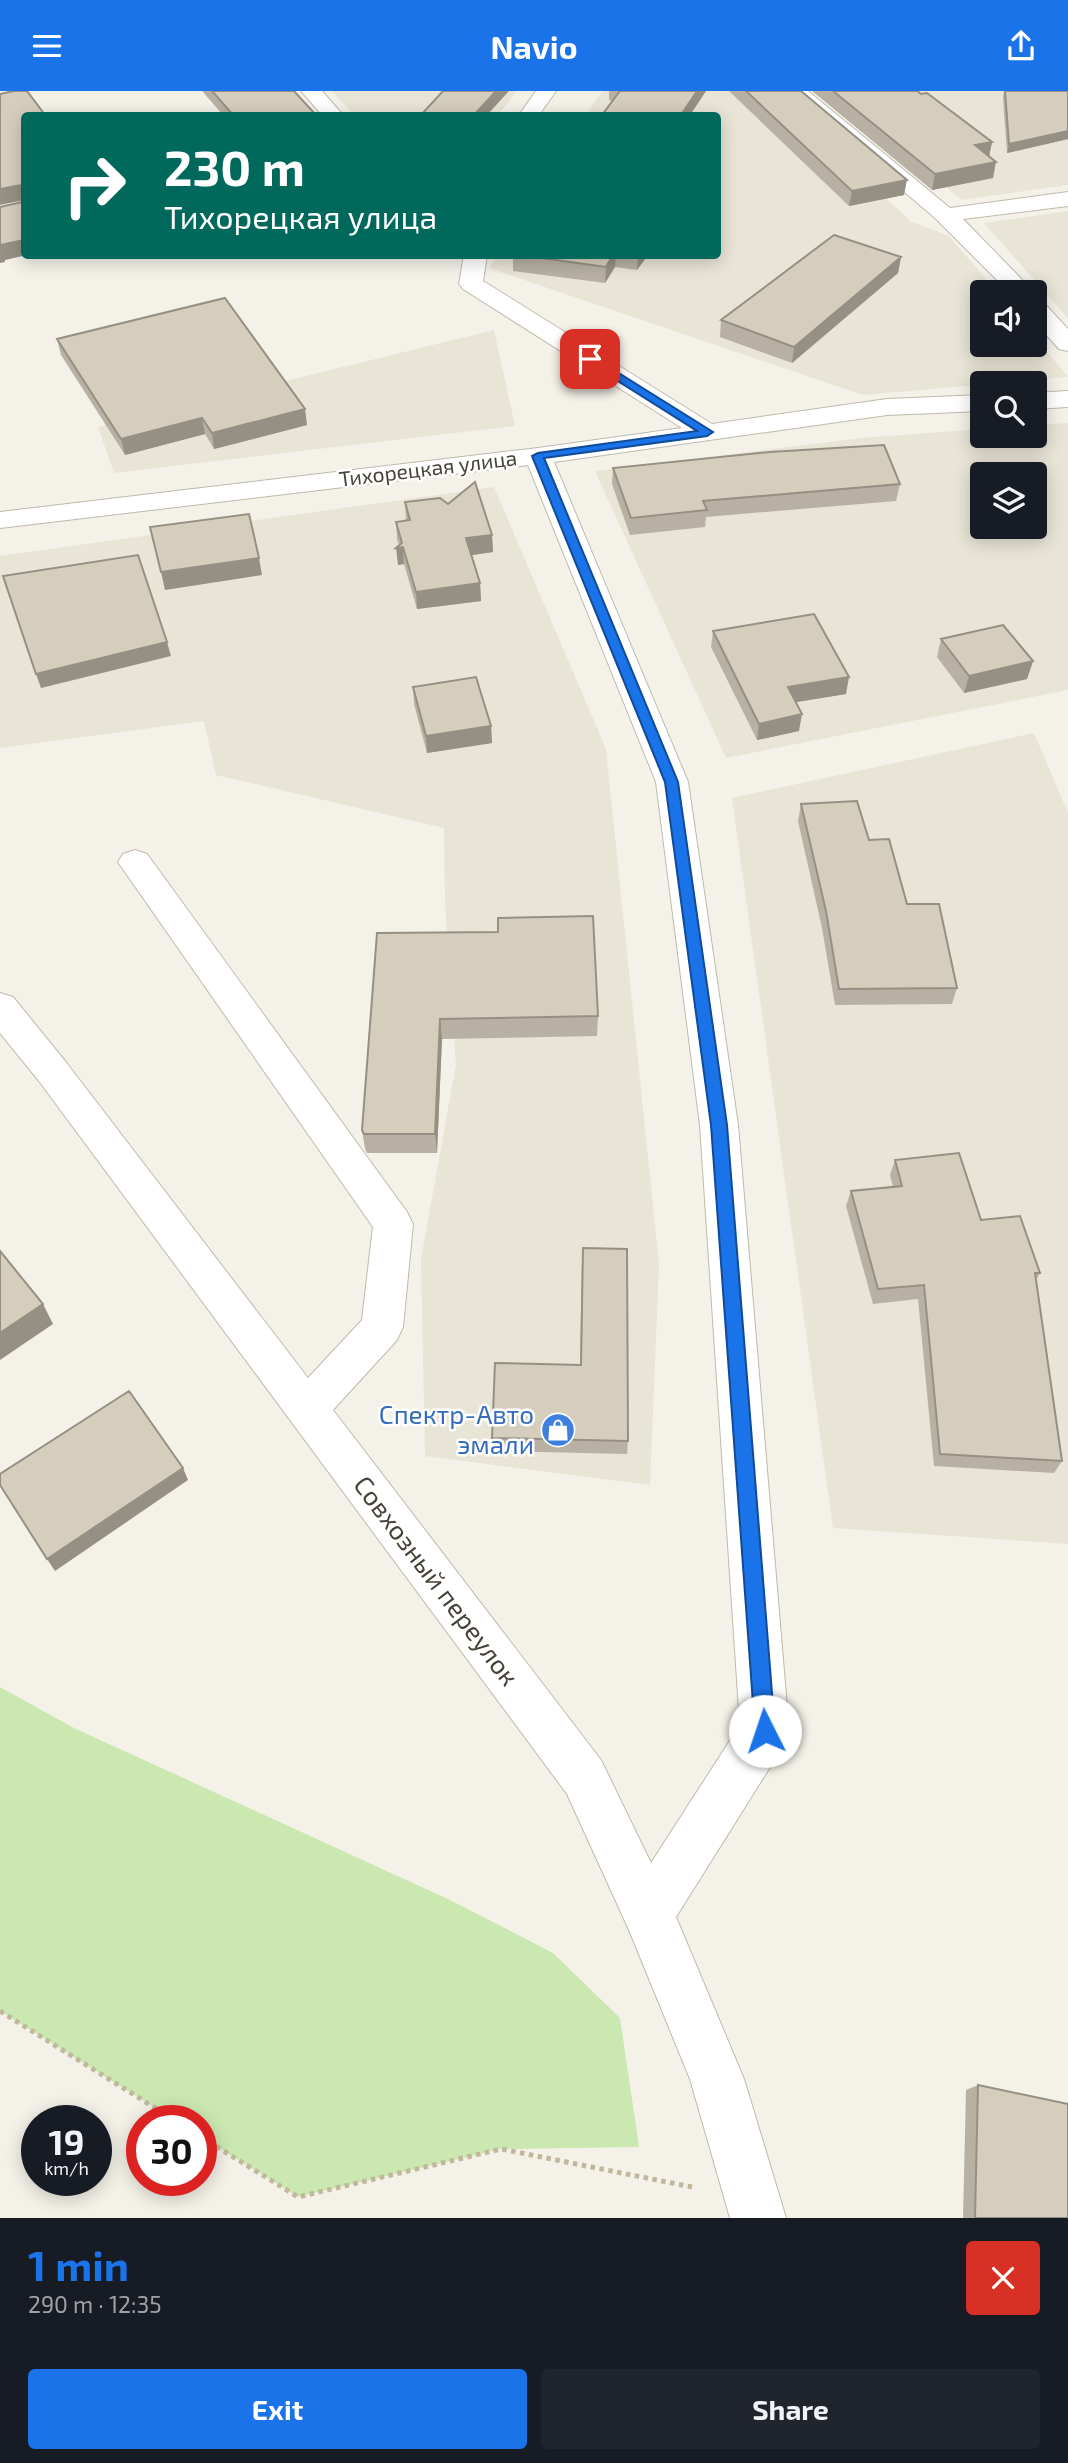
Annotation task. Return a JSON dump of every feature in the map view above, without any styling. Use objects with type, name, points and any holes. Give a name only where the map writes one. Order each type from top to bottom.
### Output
[{"type":"street","points":[[311,91],[329,112]]},
{"type":"street","points":[[530,112],[546,91]]},
{"type":"street","points":[[795,91],[946,215],[987,252],[1012,280]]},
{"type":"street","points":[[946,215],[1068,199]]},
{"type":"street","points":[[475,259],[471,284],[707,432]]},
{"type":"street","points":[[1047,321],[1068,344]]},
{"type":"street","points":[[1047,400],[1068,399]]},
{"type":"street","name":"Тихорецкая улица","points":[[0,520],[538,456],[887,407],[970,404]]},
{"type":"street","points":[[538,456],[672,782],[719,1125],[765,1731],[648,1914]]},
{"type":"street","points":[[135,862],[393,1224],[382,1327],[307,1409]]},
{"type":"street","name":"Совхозный переулок","points":[[0,1007],[52,1071],[584,1777],[648,1914],[717,2079],[755,2209]]},
{"type":"path","points":[[0,2011],[150,2105]]},
{"type":"path","points":[[217,2147],[298,2197],[501,2149],[755,2209]]},
{"type":"shaded area","points":[[332,91],[517,91],[500,112],[351,112]]},
{"type":"shaded area","points":[[602,91],[769,91],[912,222],[949,236],[987,280],[970,280],[970,357],[1047,357],[1047,352],[1068,377],[1047,379],[1047,371],[970,371],[970,386],[863,395],[489,268],[495,259],[721,259],[721,112],[588,112]]},
{"type":"shaded area","points":[[823,91],[1068,91],[1068,185],[962,200]]},
{"type":"shaded area","points":[[1068,211],[1068,318],[1047,294],[1047,280],[1034,280],[984,223]]},
{"type":"shaded area","points":[[494,330],[515,426],[114,473],[98,427]]},
{"type":"shaded area","points":[[1068,423],[1068,690],[726,758],[595,471],[861,438],[970,430],[970,448],[1047,448],[1047,424]]},
{"type":"shaded area","points":[[494,487],[606,749],[659,1264],[650,1485],[425,1456],[421,1259],[456,1064],[445,904],[444,828],[216,775],[204,721],[0,748],[0,556]]},
{"type":"shaded area","points":[[1034,733],[1068,813],[1068,1544],[833,1528],[732,798]]},
{"type":"green space","points":[[0,1687],[74,1728],[450,1900],[553,1953],[620,2018],[639,2147],[501,2149],[298,2197],[217,2147],[217,2105],[150,2105],[0,2011]]},
{"type":"building","points":[[27,91],[43,112],[21,112],[21,185],[0,189],[0,94]]},
{"type":"building","points":[[212,91],[294,91],[313,112],[230,112]]},
{"type":"building","points":[[443,91],[496,91],[477,112],[424,112]]},
{"type":"building","points":[[620,91],[697,91],[683,112],[604,112]]},
{"type":"building","points":[[746,91],[801,91],[907,180],[852,191]]},
{"type":"building","points":[[833,91],[927,93],[992,142],[975,145],[996,162],[935,174]]},
{"type":"building","points":[[1005,91],[1068,91],[1068,131],[1009,144]]},
{"type":"building","points":[[21,202],[21,241],[0,245],[0,207]]},
{"type":"building","points":[[834,235],[901,257],[794,347],[721,320]]},
{"type":"building","points":[[549,259],[611,259],[606,267]]},
{"type":"building","points":[[225,298],[305,409],[212,433],[202,418],[121,439],[57,339]]},
{"type":"building","points":[[884,445],[900,484],[703,501],[707,510],[631,518],[613,468],[770,452]]},
{"type":"building","points":[[475,482],[492,535],[466,538],[480,583],[416,592],[403,547],[396,548],[402,543],[396,522],[410,520],[405,502],[440,498],[448,504]]},
{"type":"building","points":[[249,514],[259,558],[161,572],[150,527]]},
{"type":"building","points":[[138,555],[167,642],[36,674],[3,576]]},
{"type":"building","points":[[814,614],[849,677],[788,687],[802,714],[759,724],[713,631]]},
{"type":"building","points":[[1003,625],[1033,661],[969,676],[941,639]]},
{"type":"building","points":[[476,677],[491,726],[426,736],[413,687]]},
{"type":"building","points":[[857,801],[869,840],[889,839],[907,904],[939,904],[957,988],[839,989],[826,911],[801,804]]},
{"type":"building","points":[[593,916],[598,1016],[440,1019],[435,1134],[364,1134],[362,1130],[377,933],[498,932],[498,918]]},
{"type":"building","points":[[959,1153],[981,1220],[1020,1216],[1040,1273],[1035,1273],[1062,1461],[940,1454],[924,1285],[878,1289],[851,1191],[902,1186],[895,1160]]},
{"type":"building","points":[[583,1248],[627,1249],[628,1441],[492,1438],[495,1363],[581,1365]]},
{"type":"building","points":[[0,1251],[43,1304],[0,1333]]},
{"type":"building","points":[[129,1391],[183,1468],[47,1559],[0,1485],[0,1474]]},
{"type":"building","points":[[978,2085],[1068,2104],[1068,2218],[975,2218]]},
{"type":"place","name":"Спектр-Авто эмали","points":[[558,1430]]},
{"type":"route","points":[[590,359],[707,432],[538,456],[672,782],[719,1125],[765,1731]]}]
